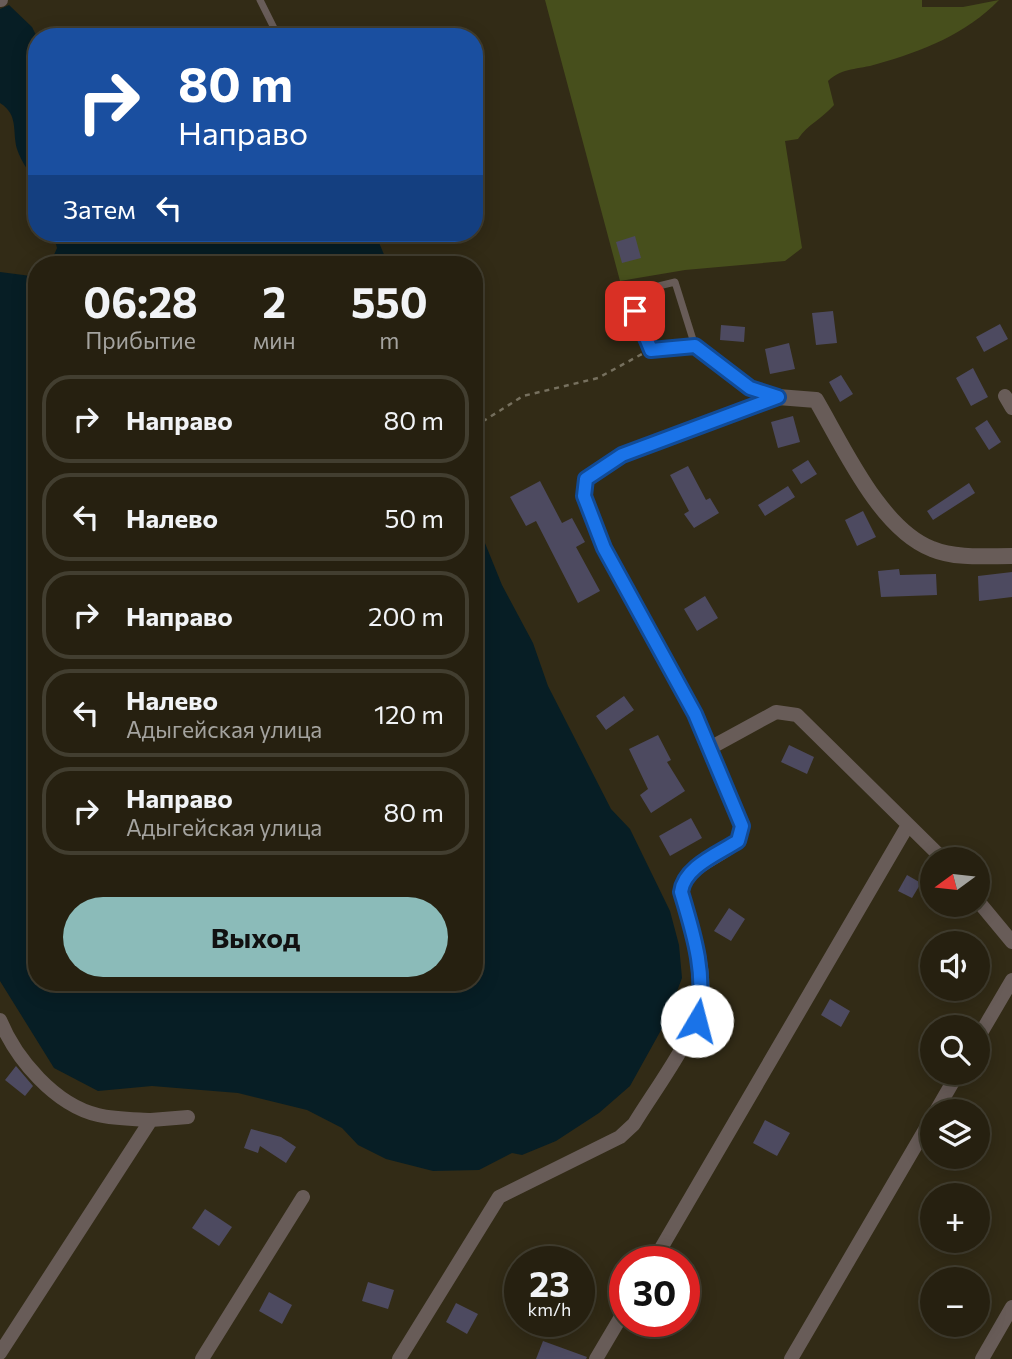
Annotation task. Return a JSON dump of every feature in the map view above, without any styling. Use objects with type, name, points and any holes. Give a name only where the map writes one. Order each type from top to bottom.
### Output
[{"type":"street","points":[[695,346],[750,388],[778,397],[816,400],[866,485],[908,537],[934,550],[967,556],[1012,556]]},
{"type":"street","points":[[399,1359],[499,1197],[620,1137],[634,1124],[697,1021],[702,997],[701,971],[681,892],[682,882],[689,874],[738,841],[743,833],[740,817],[695,714],[604,548],[584,496],[586,479],[622,455],[778,397]]},
{"type":"street","points":[[710,748],[776,712],[797,715],[931,847]]},
{"type":"street","points":[[662,1246],[908,825]]},
{"type":"street","points":[[990,915],[1012,942]]},
{"type":"street","points":[[990,1018],[1012,981]]},
{"type":"street","points":[[0,1020],[3,1042],[51,1090],[77,1107],[97,1115],[151,1120],[188,1117]]},
{"type":"street","points":[[0,1353],[151,1120]]},
{"type":"street","points":[[791,1359],[920,1138]]},
{"type":"street","points":[[202,1359],[303,1197]]},
{"type":"street","points":[[982,1359],[1012,1307]]},
{"type":"street","points":[[596,1359],[609,1337]]},
{"type":"lane","points":[[260,0],[274,28]]},
{"type":"lane","points":[[675,282],[695,346],[651,350],[635,311],[634,292],[675,282]]},
{"type":"path","points":[[483,421],[523,396],[598,378],[651,350]]},
{"type":"green space","points":[[545,0],[922,0],[922,7],[963,7],[999,0],[972,23],[943,40],[894,59],[845,71],[828,81],[834,105],[798,139],[785,141],[802,248],[785,261],[685,270],[620,281]]},
{"type":"water","points":[[9,5],[32,28],[28,28],[28,170],[19,154],[10,113],[0,103],[0,9]]},
{"type":"water","points":[[55,242],[379,242],[385,256],[54,256],[57,248]]},
{"type":"water","points":[[0,272],[28,276],[28,991],[483,991],[483,538],[502,585],[533,643],[548,686],[611,809],[630,829],[670,911],[679,945],[682,978],[665,1023],[630,1086],[599,1113],[556,1141],[522,1155],[512,1153],[479,1170],[433,1171],[386,1159],[358,1145],[342,1128],[307,1110],[238,1093],[152,1086],[98,1091],[54,1068],[0,981]]},
{"type":"building","points":[[635,236],[641,258],[622,263],[616,242]]},
{"type":"building","points":[[833,311],[837,343],[816,345],[812,313]]},
{"type":"building","points":[[1000,324],[1008,339],[984,352],[976,337]]},
{"type":"building","points":[[721,325],[745,327],[744,342],[720,340]]},
{"type":"building","points":[[789,343],[795,369],[770,374],[765,349]]},
{"type":"building","points":[[973,368],[988,397],[971,406],[956,378]]},
{"type":"building","points":[[841,375],[853,394],[840,402],[829,382]]},
{"type":"building","points":[[793,416],[800,442],[778,448],[771,422]]},
{"type":"building","points":[[987,420],[1001,442],[989,450],[975,428]]},
{"type":"building","points":[[808,460],[817,474],[801,484],[792,470]]},
{"type":"building","points":[[688,466],[706,500],[710,498],[719,513],[694,528],[684,514],[689,511],[670,475]]},
{"type":"building","points":[[540,481],[562,523],[572,518],[585,542],[576,547],[600,591],[578,603],[536,521],[526,526],[510,497]]},
{"type":"building","points":[[969,483],[975,493],[933,520],[927,511]]},
{"type":"building","points":[[788,486],[795,497],[765,516],[758,505]]},
{"type":"building","points":[[863,511],[876,537],[857,546],[845,520]]},
{"type":"building","points":[[899,569],[900,575],[936,574],[937,595],[881,597],[878,571]]},
{"type":"building","points":[[1012,572],[1012,597],[979,601],[978,576]]},
{"type":"building","points":[[705,596],[718,618],[697,631],[684,609]]},
{"type":"building","points":[[624,696],[634,710],[606,730],[596,716]]},
{"type":"building","points":[[658,735],[671,760],[667,762],[685,791],[651,813],[640,795],[648,789],[629,749]]},
{"type":"building","points":[[789,745],[814,757],[807,774],[781,762]]},
{"type":"building","points":[[691,818],[702,838],[670,856],[659,836]]},
{"type":"building","points":[[907,875],[920,882],[912,898],[898,891]]},
{"type":"building","points":[[729,908],[745,919],[731,941],[714,931]]},
{"type":"building","points":[[830,999],[850,1011],[841,1027],[821,1015]]},
{"type":"building","points":[[16,1066],[33,1086],[25,1096],[5,1080]]},
{"type":"building","points":[[765,1120],[790,1133],[777,1156],[753,1143]]},
{"type":"building","points":[[251,1129],[281,1137],[296,1147],[286,1163],[260,1146],[258,1153],[244,1148]]},
{"type":"building","points":[[205,1209],[232,1227],[219,1246],[192,1228]]},
{"type":"building","points":[[368,1282],[394,1290],[388,1309],[362,1301]]},
{"type":"building","points":[[269,1292],[292,1305],[282,1324],[259,1311]]},
{"type":"building","points":[[456,1303],[478,1314],[467,1334],[446,1322]]},
{"type":"building","points":[[543,1341],[587,1357],[536,1359]]},
{"type":"route","points":[[635,311],[651,350],[695,346],[750,388],[778,397],[622,455],[586,479],[584,496],[604,548],[624,580],[695,714],[742,826],[743,833],[738,841],[689,874],[682,882],[681,892],[701,971],[702,997],[697,1021]]}]
